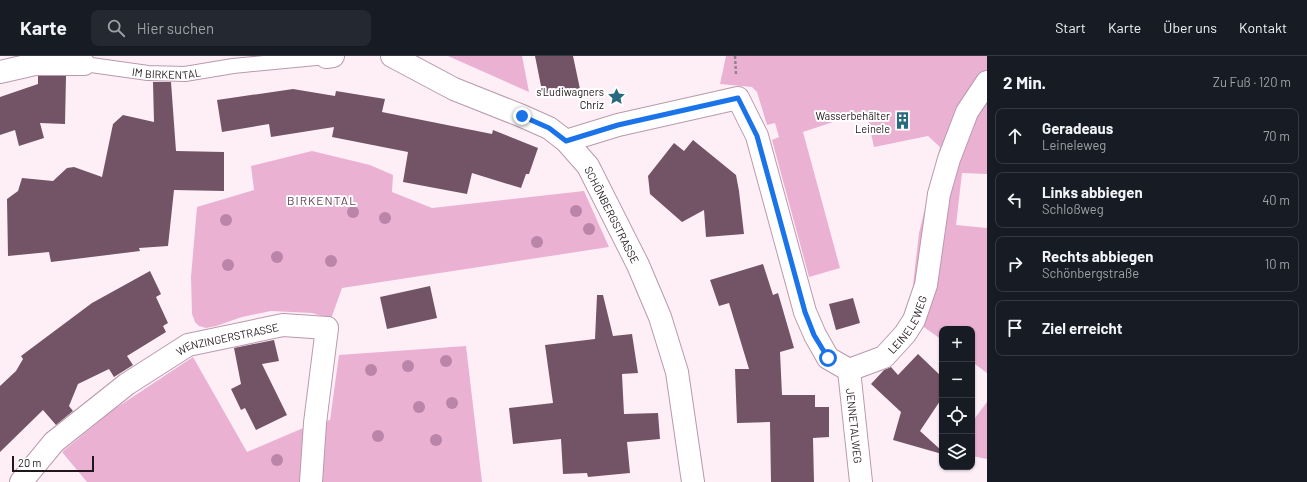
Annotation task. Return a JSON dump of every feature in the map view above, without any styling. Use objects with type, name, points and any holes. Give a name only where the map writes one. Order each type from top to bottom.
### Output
[{"type":"street","name":"SCHÖNBERGSTRASSE","points":[[392,56],[454,89],[549,128],[566,141],[588,166],[638,265],[660,317],[677,372],[693,482]]},
{"type":"street","name":"IM BIRKENTAL","points":[[0,72],[35,64],[84,64]]},
{"type":"street","name":"LEINELEWEG","points":[[849,370],[884,357],[905,334],[914,320],[926,285],[939,194],[949,159],[967,112],[987,82]]},
{"type":"street","points":[[566,141],[618,125],[738,98],[757,136],[805,312],[814,335],[828,358],[849,370]]},
{"type":"street","name":"WENZINGERSTRASSE","points":[[21,482],[54,442],[127,384],[188,345],[283,325],[327,328],[315,423],[311,482]]},
{"type":"street","name":"JENNETALWEG","points":[[849,370],[861,482]]},
{"type":"lane","name":"IM BIRKENTAL","points":[[84,64],[148,73],[185,74],[231,61],[330,57]]},
{"type":"shaded area","points":[[448,56],[522,56],[529,92]]},
{"type":"shaded area","points":[[726,56],[987,56],[987,174],[962,173],[956,225],[987,228],[987,373],[975,364],[975,326],[939,326],[939,338],[914,320],[907,304],[912,294],[919,233],[940,147],[928,136],[874,147],[866,111],[803,132],[840,268],[809,277],[772,140],[779,137],[775,123],[767,125],[757,92],[752,87],[720,84]]},
{"type":"shaded area","points":[[312,151],[370,165],[393,175],[392,192],[432,208],[584,191],[609,247],[342,288],[331,319],[312,313],[271,311],[242,317],[216,326],[206,328],[199,326],[195,322],[192,314],[191,277],[197,207],[254,190],[251,166]]},
{"type":"shaded area","points":[[466,346],[482,482],[87,482],[62,452],[113,410],[193,357],[247,452],[315,423],[330,420],[339,355]]},
{"type":"shaded area","points":[[987,402],[987,459],[975,457],[975,418]]},
{"type":"building","points":[[535,56],[573,56],[580,89],[543,96]]},
{"type":"building","points":[[38,76],[66,76],[65,124],[40,123],[44,138],[19,146],[15,130],[0,135],[0,97],[38,84]]},
{"type":"building","points":[[153,82],[171,82],[176,151],[224,152],[224,191],[174,190],[168,246],[139,248],[140,251],[51,262],[49,252],[8,256],[7,199],[18,191],[22,178],[53,181],[67,168],[74,167],[102,177],[113,124],[123,115],[154,122]]},
{"type":"building","points":[[293,89],[335,96],[336,91],[385,99],[382,112],[492,134],[493,130],[538,148],[529,174],[526,174],[521,188],[472,173],[467,194],[403,182],[408,152],[332,137],[334,127],[271,137],[269,124],[222,132],[217,100]]},
{"type":"building","points":[[693,140],[736,175],[744,234],[706,237],[704,210],[682,222],[650,194],[648,176],[674,143],[684,151]]},
{"type":"building","points":[[763,264],[773,295],[778,293],[794,348],[780,352],[782,395],[815,395],[815,407],[829,407],[829,437],[813,438],[814,482],[771,482],[770,422],[737,423],[735,369],[749,369],[729,303],[719,306],[710,280]]},
{"type":"building","points":[[150,271],[161,294],[156,297],[168,323],[163,326],[166,332],[127,356],[133,365],[114,377],[109,369],[78,384],[69,406],[73,411],[56,425],[43,410],[0,452],[0,386],[16,371],[23,359],[21,356],[92,303]]},
{"type":"building","points":[[430,286],[437,318],[387,329],[380,297]]},
{"type":"building","points":[[597,295],[603,295],[613,336],[632,334],[638,373],[622,374],[624,414],[658,413],[660,439],[627,442],[630,473],[588,477],[587,473],[563,474],[561,439],[513,444],[509,408],[553,403],[545,345],[595,339]]},
{"type":"building","points":[[853,298],[860,323],[836,330],[829,304]]},
{"type":"building","points":[[274,340],[279,361],[262,364],[287,415],[256,430],[245,408],[241,410],[231,389],[241,384],[234,348]]},
{"type":"building","points":[[918,354],[939,374],[939,402],[920,431],[939,448],[939,453],[893,440],[901,412],[871,384],[884,370],[891,367],[898,375]]},
{"type":"place","name":"s'Ludiwagners Chriz","points":[[617,97]]},
{"type":"place","name":"Wasserbehälter Leinele","points":[[903,121]]},
{"type":"district","name":"BIRKENTAL","points":[[322,200]]},
{"type":"route","points":[[522,116],[549,128],[566,141],[618,125],[738,98],[757,136],[805,312],[814,335],[828,358]]}]
